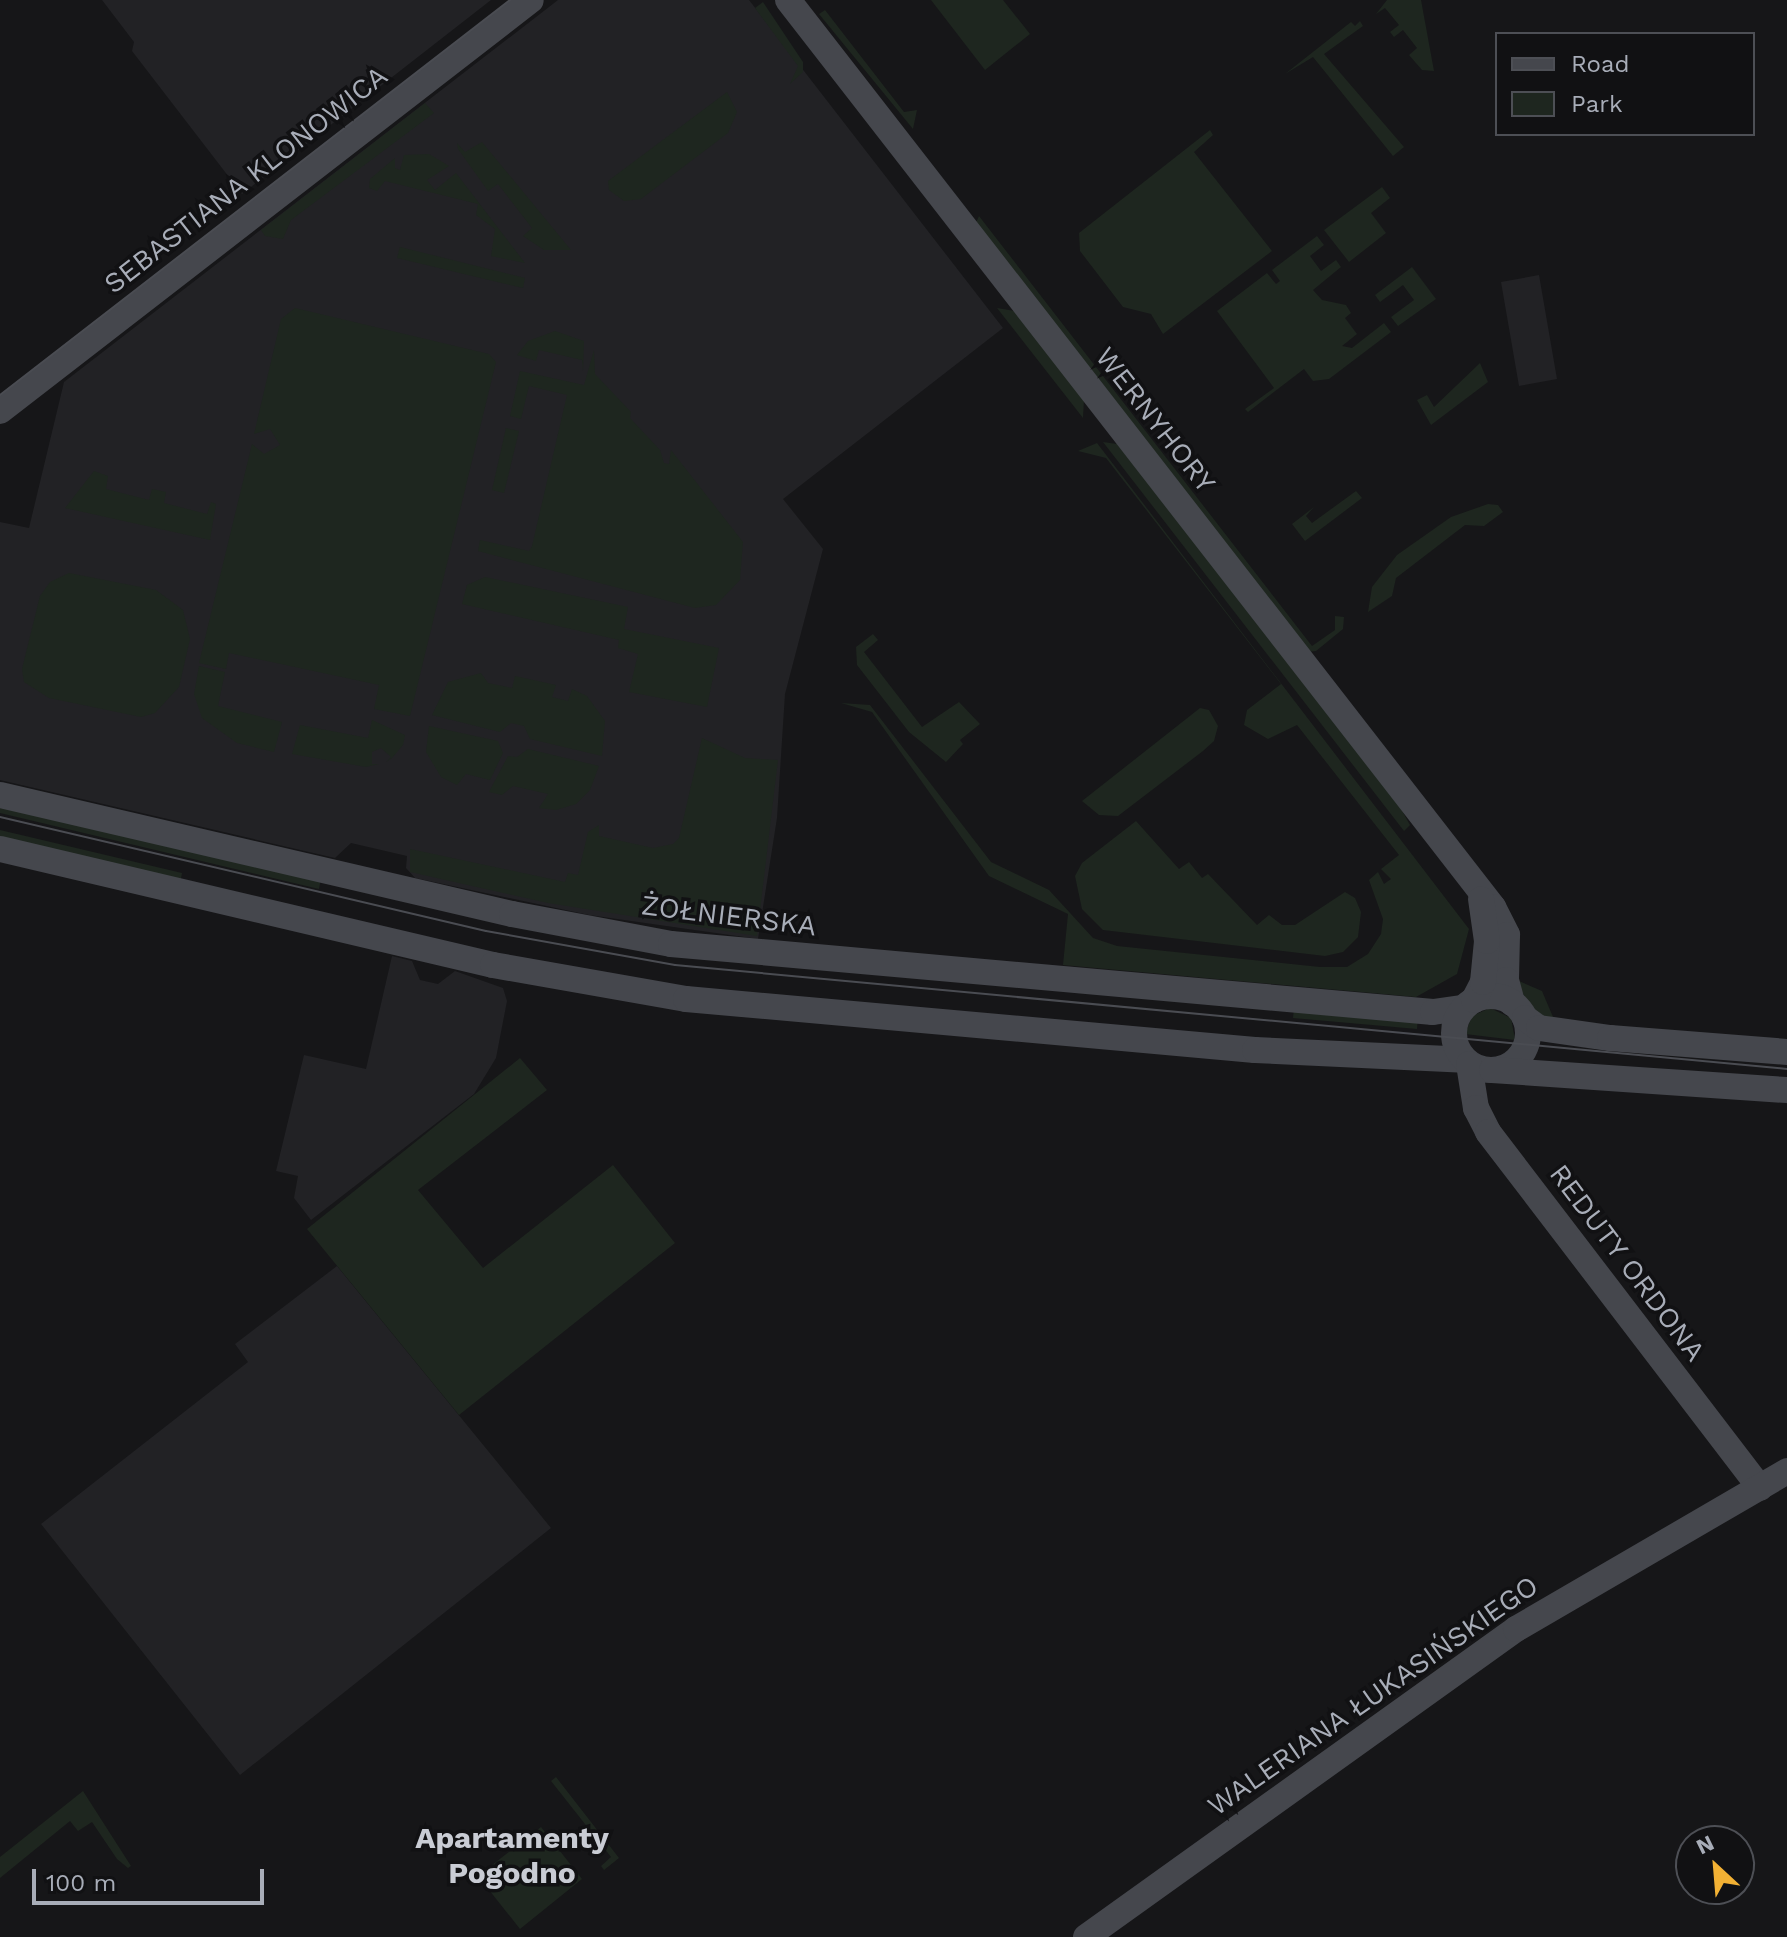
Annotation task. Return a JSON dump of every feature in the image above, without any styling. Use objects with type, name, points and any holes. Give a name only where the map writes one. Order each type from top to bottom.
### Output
[{"type":"street","name":"SEBASTIANA KLONOWICA","points":[[0,411],[531,0]]},
{"type":"street","name":"WERNYHORY","points":[[788,0],[1504,925],[1519,1011]]},
{"type":"street","name":"ŻOŁNIERSKA","points":[[0,795],[512,914],[671,944],[1433,1012],[1469,1004]]},
{"type":"street","points":[[0,849],[493,965],[686,999],[1255,1050],[1787,1090]]},
{"type":"street","name":"WERNYHORY","points":[[1469,1004],[1483,982],[1488,935],[1484,910],[1471,881]]},
{"type":"street","points":[[1475,1065],[1453,1033],[1469,1004],[1494,996],[1539,1028],[1787,1052]]},
{"type":"street","points":[[1475,1065],[1511,1065],[1524,1050],[1519,1011]]},
{"type":"street","name":"REDUTY ORDONA","points":[[1475,1065],[1484,1126],[1760,1488]]},
{"type":"street","name":"WALERIANA ŁUKASIŃSKIEGO","points":[[1086,1937],[1516,1629],[1787,1471]]},
{"type":"shaded area","points":[[102,0],[491,0],[242,194],[132,51],[134,42]]},
{"type":"shaded area","points":[[558,0],[749,0],[1003,328],[783,499],[823,549],[785,694],[777,818],[758,939],[589,915],[415,878],[406,868],[407,856],[351,843],[335,858],[0,780],[0,522],[29,528],[64,382]]},
{"type":"shaded area","points":[[1539,275],[1557,379],[1519,386],[1501,282]]},
{"type":"shaded area","points":[[392,956],[412,961],[420,980],[438,984],[455,971],[503,988],[507,1001],[496,1058],[474,1094],[311,1220],[294,1198],[298,1176],[276,1171],[304,1055],[366,1069]]},
{"type":"shaded area","points":[[337,1266],[551,1528],[240,1775],[41,1524],[248,1362],[235,1344]]},
{"type":"green space","points":[[931,0],[1003,0],[1030,34],[985,70]]},
{"type":"green space","points":[[1387,0],[1421,0],[1434,71],[1422,70],[1409,55],[1417,48],[1403,30],[1394,37],[1390,32],[1399,25],[1385,8],[1376,14]]},
{"type":"green space","points":[[763,2],[803,62],[803,72],[790,84],[798,66],[755,8]]},
{"type":"green space","points":[[825,10],[904,112],[917,110],[913,129],[819,14]]},
{"type":"green space","points":[[1360,21],[1363,26],[1324,54],[1404,147],[1393,156],[1313,57],[1285,74],[1351,22],[1355,26]]},
{"type":"green space","points":[[727,92],[737,112],[728,133],[641,199],[624,201],[609,190],[608,181]]},
{"type":"green space","points":[[425,103],[434,113],[291,220],[283,239],[265,236],[261,230]]},
{"type":"green space","points":[[1210,130],[1213,135],[1194,152],[1272,251],[1163,334],[1151,314],[1123,307],[1080,251],[1079,233]]},
{"type":"green space","points":[[482,142],[571,250],[544,250],[523,236],[532,228],[498,184],[488,191],[458,149],[457,143],[465,152]]},
{"type":"green space","points":[[429,154],[449,166],[427,180],[435,190],[456,173],[525,263],[491,256],[495,229],[476,215],[478,204],[385,181],[377,191],[369,188],[370,179],[395,158],[395,168],[400,170],[404,155]]},
{"type":"green space","points":[[1382,187],[1390,198],[1371,213],[1386,233],[1349,262],[1324,230]]},
{"type":"green space","points":[[979,216],[1312,646],[1335,630],[1335,616],[1344,617],[1343,629],[1316,651],[1308,652],[975,225]]},
{"type":"green space","points":[[1317,236],[1324,245],[1310,256],[1321,271],[1336,260],[1341,267],[1313,290],[1322,300],[1346,305],[1351,313],[1345,318],[1357,334],[1342,346],[1352,348],[1384,323],[1391,332],[1329,379],[1313,381],[1304,369],[1248,412],[1245,409],[1274,388],[1217,311],[1267,273],[1276,284],[1280,281],[1272,270]]},
{"type":"green space","points":[[400,247],[525,278],[523,288],[397,258]]},
{"type":"green space","points":[[1412,267],[1436,299],[1398,326],[1391,317],[1414,300],[1403,285],[1380,302],[1375,295]]},
{"type":"green space","points":[[295,308],[489,354],[496,362],[410,716],[374,709],[379,685],[229,653],[226,669],[199,663],[252,444],[264,454],[280,445],[270,429],[254,434],[281,319]]},
{"type":"green space","points":[[997,308],[1015,311],[1084,399],[1083,418]]},
{"type":"green space","points":[[555,331],[584,341],[583,371],[582,360],[539,350],[536,361],[517,355],[528,341]]},
{"type":"green space","points":[[594,350],[595,374],[631,412],[630,418],[660,450],[664,463],[669,464],[671,450],[743,542],[740,580],[716,605],[695,608],[478,551],[480,540],[529,551],[532,546],[567,395],[529,386],[521,419],[510,416],[520,371],[584,385]]},
{"type":"green space","points":[[1480,363],[1488,382],[1431,425],[1417,400],[1427,395],[1434,407]]},
{"type":"green space","points":[[506,428],[519,431],[504,493],[492,490]]},
{"type":"green space","points":[[1103,442],[1117,444],[1386,782],[1410,825],[1404,831]]},
{"type":"green space","points":[[1097,443],[1469,929],[1457,974],[1416,997],[1063,965],[1068,914],[989,876],[872,712],[841,703],[870,705],[991,862],[1049,890],[1093,938],[1117,946],[1320,967],[1347,967],[1368,954],[1381,934],[1383,919],[1369,880],[1378,872],[1384,884],[1391,879],[1381,869],[1399,855],[1297,725],[1268,739],[1244,725],[1247,710],[1281,684],[1106,458],[1078,451]]},
{"type":"green space","points":[[94,471],[108,476],[106,489],[149,500],[152,489],[166,492],[164,503],[207,514],[211,502],[216,504],[210,540],[65,508]]},
{"type":"green space","points":[[1356,491],[1362,498],[1305,541],[1292,524],[1314,507],[1306,516],[1312,523]]},
{"type":"green space","points":[[1488,504],[1498,505],[1503,512],[1484,526],[1465,525],[1396,578],[1392,596],[1368,612],[1372,587],[1397,555],[1451,517]]},
{"type":"green space","points":[[69,573],[156,590],[183,610],[190,639],[179,687],[155,713],[141,717],[49,698],[24,682],[22,669],[40,596],[50,582]]},
{"type":"green space","points":[[485,577],[628,607],[624,629],[719,648],[707,707],[629,692],[638,654],[618,648],[619,640],[462,604],[467,585]]},
{"type":"green space","points":[[873,634],[878,640],[864,652],[922,727],[959,702],[980,724],[960,740],[963,744],[946,762],[909,732],[857,665],[856,647]]},
{"type":"green space","points":[[199,666],[225,672],[218,706],[282,722],[274,752],[237,743],[202,718],[194,694]]},
{"type":"green space","points":[[481,673],[488,683],[512,688],[515,676],[556,685],[552,697],[568,701],[572,689],[587,696],[605,721],[602,756],[530,739],[524,726],[511,723],[500,732],[432,715],[448,682]]},
{"type":"green space","points":[[1200,708],[1209,710],[1218,726],[1214,741],[1203,751],[1118,816],[1099,815],[1082,801]]},
{"type":"green space","points":[[372,720],[405,735],[403,745],[392,758],[386,762],[391,757],[381,748],[372,752],[372,764],[379,764],[366,767],[292,754],[300,725],[368,738]]},
{"type":"green space","points":[[429,726],[498,741],[503,753],[490,780],[466,774],[457,785],[441,777],[426,752]]},
{"type":"green space","points":[[702,738],[745,758],[778,760],[757,936],[548,903],[410,872],[410,849],[565,882],[568,873],[578,875],[588,832],[599,825],[599,836],[653,848],[673,844],[679,838]]},
{"type":"green space","points":[[528,749],[599,766],[590,790],[576,804],[556,810],[539,808],[548,794],[513,786],[502,795],[489,792],[508,756],[517,757]]},
{"type":"green space","points":[[0,802],[321,878],[319,889],[0,813]]},
{"type":"green space","points":[[1136,821],[1179,869],[1189,862],[1202,878],[1208,874],[1257,925],[1269,915],[1282,925],[1295,925],[1345,892],[1355,898],[1361,912],[1358,937],[1343,952],[1325,956],[1103,930],[1082,909],[1075,876],[1082,863]]},
{"type":"green space","points":[[0,830],[182,873],[180,884],[0,841]]},
{"type":"green space","points":[[1512,978],[1542,991],[1556,1024],[1538,1016]]},
{"type":"green space","points":[[1294,1007],[1418,1017],[1417,1029],[1293,1018]]},
{"type":"green space","points":[[1490,1008],[1511,1018],[1515,1040],[1465,1034],[1472,1016]]},
{"type":"green space","points":[[520,1058],[547,1090],[418,1190],[483,1268],[613,1165],[675,1243],[459,1415],[307,1229]]},
{"type":"green space","points":[[556,1777],[619,1858],[604,1870],[601,1866],[611,1857],[551,1781]]},
{"type":"green space","points":[[83,1791],[131,1866],[128,1868],[117,1859],[92,1822],[78,1831],[70,1821],[0,1878],[0,1857]]},
{"type":"green space","points":[[541,1827],[582,1879],[520,1929],[478,1876]]},
{"type":"tram line","points":[[0,395],[510,0]]},
{"type":"tram line","points":[[0,817],[486,931],[675,965],[1787,1069]]},
{"type":"district","name":"Apartamenty Pogodno","points":[[512,1855]]}]
